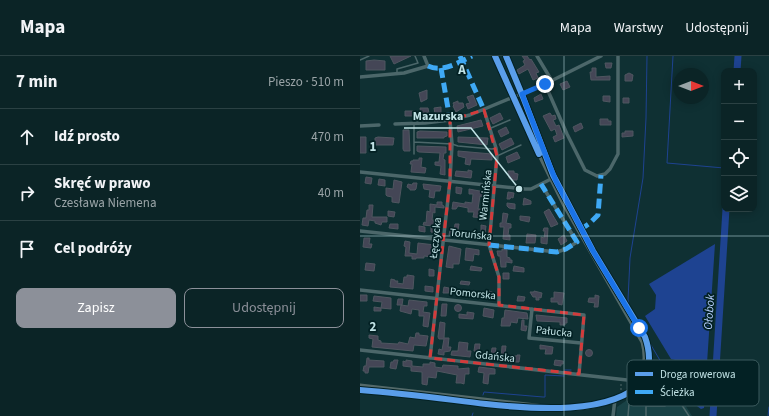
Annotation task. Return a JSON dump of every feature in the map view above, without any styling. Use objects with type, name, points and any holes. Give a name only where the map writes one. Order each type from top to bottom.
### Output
[{"type":"street","points":[[360,77],[404,74],[428,66],[424,56]]},
{"type":"street","points":[[495,56],[551,179],[578,231],[643,342],[645,349],[645,360]]},
{"type":"street","points":[[537,56],[552,81]]},
{"type":"street","points":[[395,124],[414,124],[450,120],[484,110],[552,81],[601,56]]},
{"type":"street","points":[[545,84],[585,170],[597,176],[605,174],[610,169],[618,154],[618,56]]},
{"type":"street","name":"Warmińska","points":[[484,110],[496,148],[497,156],[489,245],[499,277],[499,305]]},
{"type":"street","name":"Łęczycka","points":[[430,358],[438,298],[450,181],[452,144],[450,120]]},
{"type":"street","points":[[360,126],[379,126]]},
{"type":"street","points":[[360,172],[531,189],[551,179]]},
{"type":"street","name":"Toruńska","points":[[360,231],[557,252],[562,251],[577,242],[542,184]]},
{"type":"street","name":"Pomorska","points":[[360,290],[584,315],[582,343]]},
{"type":"street","name":"Pałucka","points":[[532,309],[529,338],[582,343]]},
{"type":"street","points":[[579,374],[582,343]]},
{"type":"street","name":"Gdańska","points":[[360,350],[627,380]]},
{"type":"street","points":[[360,386],[559,408],[588,407],[614,399],[627,392]]},
{"type":"street","points":[[613,416],[614,399]]},
{"type":"lane","points":[[360,60],[369,56]]},
{"type":"lane","points":[[397,74],[397,68],[418,63],[415,56]]},
{"type":"lane","points":[[490,129],[510,120]]},
{"type":"lane","points":[[414,124],[414,154]]},
{"type":"lane","points":[[414,142],[452,144],[458,146],[492,149],[496,148]]},
{"type":"lane","points":[[497,156],[521,146]]},
{"type":"lane","points":[[628,416],[629,406]]},
{"type":"lane","points":[[646,406],[665,406]]},
{"type":"lane","points":[[683,406],[689,416]]},
{"type":"path","points":[[620,392],[622,379]]},
{"type":"highlighted area","points":[[484,110],[497,156],[489,245],[499,277],[499,305],[584,315],[579,374],[430,358],[450,181],[450,120]]},
{"type":"shaded area","points":[[627,400],[627,406],[686,406],[692,416],[616,416],[617,407]]},
{"type":"water","points":[[715,244],[707,360],[671,359],[645,316],[655,309],[656,295],[649,284]]},
{"type":"water","points":[[697,406],[704,406],[704,408],[701,409]]},
{"type":"building","points":[[390,56],[411,56],[394,64]]},
{"type":"building","points":[[522,56],[527,56],[530,60],[531,59],[539,72],[536,73],[538,78],[533,80],[528,69],[519,74],[517,70],[525,65],[523,61],[525,60]]},
{"type":"building","points":[[366,61],[385,61],[385,70],[366,70]]},
{"type":"building","points":[[605,63],[612,63],[611,68],[606,68]]},
{"type":"building","points":[[592,68],[596,68],[596,77],[610,76],[610,80],[591,80],[590,72],[592,72]]},
{"type":"building","points":[[629,73],[633,75],[632,81],[625,81],[625,75]]},
{"type":"building","points":[[567,81],[570,87],[563,90],[560,84]]},
{"type":"building","points":[[427,90],[427,99],[421,102],[419,93]]},
{"type":"building","points":[[541,94],[543,99],[535,102],[534,98]]},
{"type":"building","points":[[473,95],[477,105],[468,109],[466,104],[470,103],[467,97]]},
{"type":"building","points":[[603,96],[610,96],[610,102],[603,101]]},
{"type":"building","points":[[623,98],[629,98],[629,103],[623,103]]},
{"type":"building","points":[[458,101],[458,103],[463,103],[464,107],[456,112],[453,103]]},
{"type":"building","points":[[441,107],[441,113],[435,114],[434,108]]},
{"type":"building","points":[[420,108],[428,108],[429,113],[426,113],[426,116],[421,117]]},
{"type":"building","points":[[405,111],[415,111],[415,116],[405,116]]},
{"type":"building","points":[[500,113],[503,119],[493,124],[490,118]]},
{"type":"building","points":[[550,113],[552,116],[555,115],[556,119],[553,120],[556,126],[559,125],[564,138],[555,142],[553,137],[557,135],[555,129],[551,131],[543,116]]},
{"type":"building","points":[[600,119],[608,119],[608,121],[611,121],[611,125],[600,125]]},
{"type":"building","points":[[481,120],[483,126],[458,132],[457,126]]},
{"type":"building","points":[[581,123],[583,128],[575,132],[573,127]]},
{"type":"building","points":[[506,127],[509,133],[501,137],[498,131]]},
{"type":"building","points":[[403,130],[409,130],[410,151],[404,151],[403,149]]},
{"type":"building","points":[[625,131],[633,131],[633,136],[622,137],[622,133],[625,133]]},
{"type":"building","points":[[417,132],[447,132],[447,136],[444,138],[417,138]]},
{"type":"building","points":[[360,137],[366,137],[366,153],[360,153]]},
{"type":"building","points":[[458,137],[488,138],[487,145],[458,142]]},
{"type":"building","points":[[375,138],[394,138],[393,145],[375,145]]},
{"type":"building","points":[[511,138],[514,144],[502,150],[499,144]]},
{"type":"building","points":[[417,146],[446,147],[446,153],[444,153],[443,159],[445,160],[445,175],[440,174],[441,166],[435,165],[435,162],[439,162],[440,153],[419,152],[417,151]]},
{"type":"building","points":[[458,151],[492,154],[492,160],[471,159],[470,165],[465,164],[466,158],[458,156]]},
{"type":"building","points":[[517,152],[520,158],[508,163],[506,157]]},
{"type":"building","points":[[419,158],[422,158],[421,167],[426,168],[425,173],[411,172],[411,161],[419,160]]},
{"type":"building","points":[[468,170],[472,171],[471,178],[455,176],[456,171],[468,172]]},
{"type":"building","points":[[508,171],[514,171],[514,173],[518,174],[517,180],[512,180],[509,178]]},
{"type":"building","points":[[366,177],[372,178],[371,184],[365,183]]},
{"type":"building","points":[[379,179],[385,180],[385,186],[378,185]]},
{"type":"building","points":[[394,180],[402,182],[399,203],[392,202],[392,197],[386,195],[386,188],[393,189]]},
{"type":"building","points":[[413,183],[417,183],[416,189],[410,190],[407,187],[408,184],[412,185]]},
{"type":"building","points":[[423,184],[441,186],[440,191],[435,191],[434,198],[429,197],[430,190],[424,189]]},
{"type":"building","points":[[456,187],[462,188],[461,194],[456,193]]},
{"type":"building","points":[[469,189],[485,192],[484,197],[480,196],[478,209],[484,209],[484,212],[487,212],[486,218],[473,217],[474,212],[468,212],[468,208],[458,206],[456,209],[452,209],[453,202],[465,204],[465,202],[472,203],[473,194],[469,194]]},
{"type":"building","points":[[508,192],[514,193],[513,198],[511,197],[510,199],[507,199]]},
{"type":"building","points":[[524,198],[531,201],[531,204],[523,205]]},
{"type":"building","points":[[437,202],[442,202],[444,208],[435,207],[435,213],[433,212],[432,220],[434,220],[433,226],[423,225],[424,222],[426,223],[427,211],[430,212],[430,204],[437,205]]},
{"type":"building","points":[[507,203],[515,204],[515,209],[509,208]]},
{"type":"building","points":[[369,205],[373,205],[372,217],[387,217],[387,222],[382,222],[381,225],[375,223],[375,221],[369,220],[368,226],[362,225],[363,218],[366,218],[367,210],[369,210]]},
{"type":"building","points":[[549,209],[558,224],[551,227],[544,212]]},
{"type":"building","points":[[388,211],[395,212],[394,217],[388,216]]},
{"type":"building","points":[[503,213],[508,214],[506,223],[511,224],[508,235],[510,235],[510,240],[503,239],[504,227],[500,227],[500,223],[502,223]]},
{"type":"building","points":[[520,216],[530,217],[529,222],[520,220]]},
{"type":"building","points":[[390,224],[398,224],[398,229],[389,228]]},
{"type":"building","points":[[455,224],[459,224],[457,236],[449,235],[450,230],[454,230]]},
{"type":"building","points":[[481,225],[486,226],[484,239],[479,238],[479,234],[481,234]]},
{"type":"building","points":[[419,226],[425,227],[425,232],[419,231]]},
{"type":"building","points":[[431,227],[438,228],[438,233],[431,232]]},
{"type":"building","points":[[544,228],[548,228],[547,244],[541,243],[541,237],[544,238]]},
{"type":"building","points":[[527,234],[536,235],[535,243],[526,243]]},
{"type":"building","points":[[564,235],[567,241],[561,245],[558,239]]},
{"type":"building","points":[[364,238],[370,238],[369,244],[372,244],[371,248],[363,247]]},
{"type":"building","points":[[405,241],[410,242],[409,253],[417,254],[418,243],[435,245],[433,257],[424,256],[424,258],[412,259],[412,256],[405,256]]},
{"type":"building","points":[[449,246],[461,249],[459,264],[453,264],[453,268],[446,267]]},
{"type":"building","points":[[466,248],[479,250],[479,255],[474,254],[473,261],[465,260]]},
{"type":"building","points":[[502,249],[507,250],[507,257],[512,260],[512,263],[506,262],[506,267],[501,267],[500,256],[498,256],[497,251],[502,251]]},
{"type":"building","points":[[366,263],[375,264],[374,271],[365,270]]},
{"type":"building","points":[[471,266],[482,268],[481,271],[470,270]]},
{"type":"building","points":[[514,266],[524,268],[524,272],[513,271]]},
{"type":"building","points":[[429,269],[434,270],[434,276],[429,276]]},
{"type":"building","points":[[503,273],[509,273],[509,279],[503,279]]},
{"type":"building","points":[[407,275],[414,276],[413,289],[390,287],[391,279],[398,281],[397,283],[403,284],[404,277],[407,277]]},
{"type":"building","points":[[461,281],[470,282],[469,285],[460,284]]},
{"type":"building","points":[[425,286],[433,287],[433,292],[425,291]]},
{"type":"building","points":[[444,287],[449,288],[449,293],[443,293]]},
{"type":"building","points":[[489,291],[494,293],[494,298],[488,297]]},
{"type":"building","points":[[534,291],[542,293],[539,300],[536,300],[536,297],[533,297],[530,292]]},
{"type":"building","points":[[554,292],[564,293],[562,305],[558,304],[558,302],[551,302],[551,298],[554,298]]},
{"type":"building","points":[[360,295],[367,295],[367,301],[360,301]]},
{"type":"building","points":[[595,295],[599,296],[598,307],[594,307],[595,303],[588,302],[589,298],[595,298]]},
{"type":"building","points":[[374,296],[391,298],[391,309],[381,308],[382,302],[373,301]]},
{"type":"building","points":[[518,296],[525,297],[524,301],[517,301]]},
{"type":"building","points":[[398,299],[403,299],[402,305],[397,305]]},
{"type":"building","points":[[409,300],[427,302],[427,306],[424,306],[423,312],[430,313],[428,327],[423,326],[424,316],[419,316],[419,310],[412,309],[411,314],[400,311],[401,305],[408,306]]},
{"type":"building","points":[[442,304],[447,304],[446,316],[441,316]]},
{"type":"building","points":[[458,305],[461,308],[458,311],[455,308]]},
{"type":"building","points":[[374,307],[381,308],[381,311],[374,311]]},
{"type":"building","points":[[484,308],[494,310],[493,318],[483,316]]},
{"type":"building","points":[[505,310],[527,313],[528,319],[518,318],[517,323],[511,322],[510,326],[501,326]]},
{"type":"building","points":[[467,312],[474,313],[473,319],[459,318],[459,314],[467,315]]},
{"type":"building","points":[[536,315],[567,318],[567,323],[565,323],[565,325],[560,325],[560,322],[537,321]]},
{"type":"building","points":[[522,320],[524,320],[524,326],[527,326],[526,331],[521,330]]},
{"type":"building","points":[[440,322],[445,323],[444,338],[449,338],[448,347],[451,347],[450,351],[444,352],[444,355],[438,354],[439,349],[442,350],[444,339],[439,339],[438,337]]},
{"type":"building","points":[[549,329],[556,329],[555,335],[548,334]]},
{"type":"building","points":[[416,333],[419,333],[419,335],[428,336],[426,346],[414,345],[413,351],[372,347],[373,339],[369,338],[369,335],[378,336],[378,340],[381,341],[381,343],[398,344],[399,342],[408,344],[410,337],[415,338]]},
{"type":"building","points":[[459,342],[468,343],[467,351],[471,351],[470,357],[451,355],[452,351],[458,351]]},
{"type":"building","points":[[475,344],[480,344],[479,352],[474,351]]},
{"type":"building","points":[[540,345],[553,347],[552,354],[545,354],[546,349],[540,349]]},
{"type":"building","points":[[502,346],[506,346],[504,361],[501,360]]},
{"type":"building","points":[[492,348],[496,348],[494,360],[478,358],[479,352],[491,355]]},
{"type":"building","points":[[589,350],[592,353],[589,356],[586,353]]},
{"type":"building","points":[[520,355],[519,362],[514,362],[513,356]]},
{"type":"building","points":[[367,358],[369,358],[369,360],[384,361],[384,367],[369,367],[368,373],[365,373],[365,371],[363,371],[364,366],[366,366]]},
{"type":"building","points":[[398,360],[396,369],[390,368],[391,362]]},
{"type":"building","points":[[406,360],[412,361],[412,366],[423,367],[423,364],[430,364],[430,362],[435,363],[435,367],[442,368],[443,365],[458,366],[458,369],[469,368],[469,374],[465,374],[464,384],[456,383],[457,375],[437,371],[436,378],[428,377],[427,385],[422,384],[422,372],[411,371],[411,367],[403,366],[403,361],[406,362]]},
{"type":"building","points":[[555,360],[563,361],[563,364],[561,364],[561,366],[554,365]]},
{"type":"building","points":[[479,367],[495,369],[495,374],[489,374],[488,384],[483,383],[484,373],[478,372]]},
{"type":"waterway","points":[[647,56],[643,178],[630,258],[628,300],[629,308],[660,360]]},
{"type":"waterway","points":[[673,56],[667,163],[721,168]]},
{"type":"waterway","name":"Ołobok","points":[[737,68],[738,56]]},
{"type":"waterway","points":[[556,182],[582,227]]},
{"type":"waterway","name":"Ołobok","points":[[717,360],[726,212]]},
{"type":"waterway","points":[[584,230],[629,307]]},
{"type":"waterway","points":[[565,370],[571,370]]},
{"type":"waterway","points":[[483,395],[484,392],[545,397],[545,375],[564,376]]},
{"type":"waterway","name":"Ołobok","points":[[713,416],[714,406]]},
{"type":"waterway","points":[[768,416],[769,407]]},
{"type":"marked path","points":[[460,56],[484,110]]},
{"type":"marked path","points":[[428,66],[434,68],[451,66],[472,56]]},
{"type":"marked path","points":[[441,68],[450,120]]},
{"type":"marked path","points":[[580,230],[598,215],[601,175]]},
{"type":"marked path","points":[[489,245],[557,252],[566,249],[577,242],[541,184]]},
{"type":"cycle path","points":[[495,56],[539,154]]},
{"type":"cycle path","points":[[506,56],[553,175],[593,251],[645,337],[649,360]]},
{"type":"cycle path","points":[[360,390],[505,406],[548,408],[570,408],[592,405],[612,400],[627,393]]},
{"type":"place","name":"Mazurska","points":[[519,189]]},
{"type":"route","points":[[545,84],[522,94],[533,124],[563,195],[588,243],[639,328]]}]
